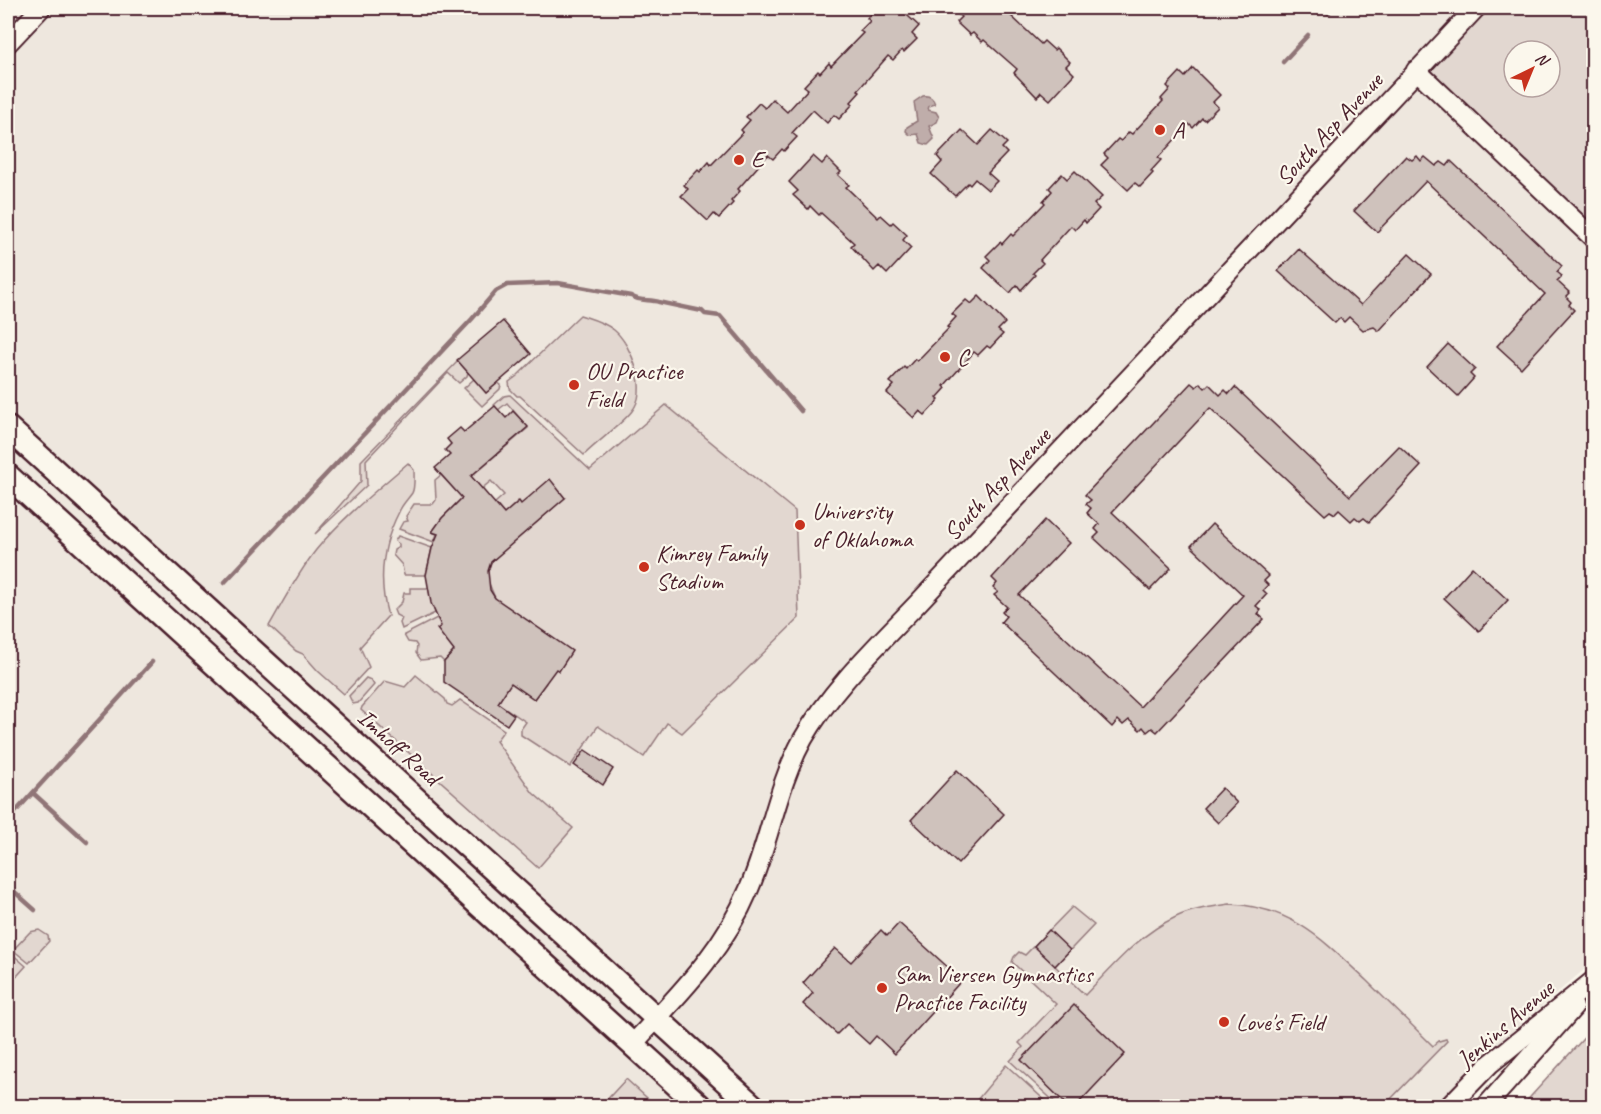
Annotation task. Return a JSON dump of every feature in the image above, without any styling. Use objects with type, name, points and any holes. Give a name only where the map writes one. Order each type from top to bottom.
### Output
[{"type":"main road","name":"Imhoff Road","points":[[8,428],[753,1107]]},
{"type":"main road","points":[[8,476],[700,1107]]},
{"type":"street","points":[[8,43],[41,8]]},
{"type":"street","name":"South Asp Avenue","points":[[632,1045],[700,969],[728,932],[756,870],[792,759],[804,737],[832,698],[875,649],[1476,8]]},
{"type":"street","points":[[1416,70],[1593,239]]},
{"type":"street","name":"Jenkins Avenue","points":[[1449,1107],[1490,1064],[1593,982]]},
{"type":"street","name":"Jenkins Avenue","points":[[1486,1107],[1593,982]]},
{"type":"shaded area","name":"University of Oklahoma","points":[[8,8],[1593,8],[1593,962],[1480,1059],[1436,1106],[8,1106]]},
{"type":"shaded area","points":[[1487,8],[1593,8],[1593,225],[1428,70]]},
{"type":"shaded area","points":[[923,96],[933,100],[935,104],[929,106],[928,110],[936,112],[939,117],[937,122],[929,126],[934,139],[928,145],[921,143],[918,134],[910,135],[906,131],[907,127],[917,121],[914,102]]},
{"type":"shaded area","name":"OU Practice Field","points":[[580,315],[606,325],[621,337],[632,357],[639,380],[637,402],[632,411],[584,455],[520,396],[517,396],[510,389],[509,382]]},
{"type":"shaded area","points":[[458,361],[468,372],[467,376],[459,383],[448,373],[366,460],[367,485],[315,534],[361,481],[361,461]]},
{"type":"shaded area","points":[[474,379],[486,393],[498,383],[501,385],[500,389],[482,406],[464,388]]},
{"type":"shaded area","name":"Kimrey Family Stadium","points":[[510,395],[590,470],[666,405],[795,511],[799,618],[682,733],[667,723],[644,757],[598,726],[570,767],[521,735],[521,729],[526,722],[498,703],[507,689],[453,652],[444,662],[440,658],[421,660],[416,653],[415,643],[408,642],[404,635],[437,618],[468,652],[534,699],[546,683],[528,649],[559,671],[571,651],[495,598],[488,581],[491,562],[565,498],[521,504],[518,501],[504,514],[495,503],[504,495],[491,481],[469,499],[466,494],[442,518],[432,532],[437,534],[434,542],[399,529],[403,522],[408,521],[406,516],[414,504],[433,504],[436,500],[435,480],[441,475],[455,490],[528,428],[507,403],[498,410],[494,405],[504,396]]},
{"type":"shaded area","points":[[408,463],[414,470],[413,491],[393,524],[383,563],[383,589],[388,616],[360,647],[369,667],[344,694],[303,654],[296,651],[269,626],[297,577],[326,538]]},
{"type":"shaded area","points":[[398,536],[432,548],[426,575],[404,575],[402,565],[393,555],[394,550],[399,547],[395,541]]},
{"type":"shaded area","points":[[410,588],[428,588],[435,613],[402,629],[400,623],[402,618],[396,615],[394,610],[402,602],[404,593],[410,593]]},
{"type":"shaded area","points":[[416,675],[445,699],[447,704],[452,706],[460,700],[504,730],[496,741],[533,793],[573,828],[538,868],[361,710],[385,681],[405,687]]},
{"type":"shaded area","points":[[366,678],[374,685],[358,703],[353,704],[349,696]]},
{"type":"shaded area","name":"Love's Field","points":[[1230,904],[1272,912],[1306,929],[1351,966],[1433,1046],[1439,1041],[1446,1039],[1447,1041],[1384,1106],[1059,1106],[1010,1061],[1023,1047],[1019,1043],[1056,1004],[1012,962],[1014,957],[1019,952],[1025,955],[1072,907],[1094,925],[1055,966],[1085,995],[1150,932],[1189,912]]},
{"type":"shaded area","points":[[39,930],[48,936],[49,941],[29,963],[13,950],[30,932]]},
{"type":"shaded area","points":[[10,952],[26,966],[8,986],[8,955]]},
{"type":"shaded area","points":[[1593,1028],[1593,1106],[1522,1106]]},
{"type":"shaded area","points":[[1006,1065],[1051,1106],[972,1106]]},
{"type":"shaded area","points":[[626,1079],[656,1106],[601,1106]]},
{"type":"building","points":[[876,8],[899,8],[919,26],[912,34],[917,39],[893,60],[888,56],[858,90],[860,92],[851,102],[853,104],[839,119],[834,115],[827,123],[813,110],[792,133],[797,137],[784,151],[782,149],[773,159],[768,155],[738,189],[740,191],[731,201],[733,203],[719,218],[714,214],[708,221],[681,196],[688,189],[684,185],[698,170],[700,172],[709,162],[711,165],[743,132],[741,130],[750,120],[746,117],[759,103],[765,108],[773,99],[787,112],[808,89],[804,86],[818,71],[820,73],[829,63],[831,66],[863,33],[860,31],[870,21],[867,18]]},
{"type":"building","points":[[951,8],[1015,8],[1009,14],[1041,44],[1044,41],[1054,50],[1056,48],[1070,62],[1066,66],[1074,74],[1050,100],[1041,92],[1037,97],[1014,73],[1017,69],[984,40],[982,42],[973,33],[970,35],[956,22],[961,17]]},
{"type":"building","name":"A","points":[[1193,68],[1220,95],[1213,102],[1218,107],[1205,120],[1202,118],[1193,128],[1189,124],[1158,158],[1161,160],[1151,171],[1153,173],[1140,187],[1135,183],[1128,190],[1101,165],[1108,158],[1104,154],[1118,139],[1121,141],[1129,132],[1132,134],[1163,101],[1161,99],[1170,89],[1167,86],[1180,72],[1185,77]]},
{"type":"building","points":[[962,130],[978,145],[992,130],[1007,143],[1002,148],[1007,153],[988,173],[997,181],[988,190],[975,179],[955,196],[931,174],[942,162],[937,156]]},
{"type":"building","points":[[813,156],[822,164],[827,158],[841,172],[838,175],[849,185],[846,187],[878,218],[881,215],[891,224],[893,222],[907,235],[903,240],[911,248],[887,274],[879,266],[874,271],[851,246],[854,243],[821,213],[819,215],[810,206],[808,209],[793,195],[798,191],[789,182]]},
{"type":"building","points":[[1406,156],[1412,160],[1417,156],[1421,161],[1425,157],[1436,166],[1441,162],[1447,166],[1451,161],[1562,266],[1557,272],[1562,276],[1557,281],[1570,293],[1566,297],[1574,310],[1521,368],[1497,346],[1545,294],[1426,181],[1377,232],[1354,211]]},
{"type":"building","points":[[1075,171],[1102,197],[1094,204],[1099,209],[1086,223],[1084,220],[1075,230],[1071,226],[1040,260],[1043,263],[1033,273],[1035,275],[1021,290],[1017,285],[1010,293],[983,268],[990,260],[986,256],[1000,242],[1002,244],[1011,234],[1013,236],[1045,203],[1043,201],[1052,191],[1049,188],[1062,174],[1067,179]]},
{"type":"building","points":[[1299,249],[1361,305],[1409,254],[1431,274],[1379,331],[1374,327],[1363,330],[1349,317],[1344,322],[1340,318],[1335,323],[1278,271]]},
{"type":"building","name":"C","points":[[979,296],[1005,323],[998,330],[1003,334],[990,348],[987,346],[978,355],[974,352],[944,386],[946,388],[937,398],[939,400],[925,415],[920,411],[914,418],[887,393],[894,385],[890,382],[904,367],[906,369],[915,359],[917,361],[949,328],[947,327],[956,317],[952,314],[966,300],[971,304]]},
{"type":"building","points":[[503,321],[531,354],[486,393],[457,360]]},
{"type":"building","points":[[1448,344],[1475,369],[1470,374],[1474,378],[1458,396],[1427,367]]},
{"type":"building","points":[[1191,383],[1196,387],[1200,383],[1205,388],[1209,384],[1220,395],[1225,390],[1229,394],[1235,387],[1350,496],[1399,446],[1421,466],[1369,522],[1364,518],[1360,521],[1355,517],[1351,521],[1339,510],[1335,514],[1330,511],[1325,515],[1210,408],[1112,512],[1171,568],[1150,590],[1094,538],[1099,533],[1095,529],[1099,524],[1087,513],[1091,508],[1086,504],[1091,500],[1085,495]]},
{"type":"building","points":[[495,406],[506,418],[513,411],[528,427],[471,476],[504,514],[519,501],[521,504],[550,479],[565,498],[491,562],[488,571],[490,590],[495,598],[572,651],[559,671],[556,669],[534,699],[511,683],[498,703],[514,715],[507,725],[444,682],[444,662],[454,651],[437,629],[441,626],[431,603],[426,575],[432,548],[438,534],[432,532],[462,498],[435,468],[450,455],[445,450],[451,444],[447,439],[460,428],[464,432]]},
{"type":"building","points":[[1045,520],[1069,543],[1019,595],[1140,707],[1243,595],[1191,546],[1212,524],[1269,576],[1264,581],[1268,585],[1263,590],[1267,594],[1256,606],[1261,610],[1258,614],[1264,619],[1157,732],[1152,728],[1147,732],[1143,727],[1140,730],[1129,720],[1123,725],[1118,720],[1112,727],[1001,622],[1006,616],[1002,612],[1007,607],[994,595],[998,592],[993,588],[997,583],[992,578]]},
{"type":"building","points":[[1472,567],[1508,600],[1479,631],[1444,598]]},
{"type":"building","points":[[585,750],[613,769],[603,785],[574,765]]},
{"type":"building","points":[[957,770],[1004,814],[958,864],[911,820]]},
{"type":"building","points":[[1222,788],[1237,803],[1218,823],[1203,808]]},
{"type":"building","name":"Sam Viersen Gymnastics Practice Facility","points":[[899,923],[962,980],[895,1054],[876,1036],[869,1044],[847,1024],[837,1034],[803,1004],[813,993],[803,983],[835,948],[851,962],[881,930],[887,936]]},
{"type":"building","points":[[1049,930],[1070,950],[1055,966],[1034,946]]},
{"type":"building","points":[[1074,1005],[1125,1054],[1075,1107],[1069,1107],[1021,1060]]},
{"type":"waterway","points":[[1328,13],[1333,8]]},
{"type":"waterway","points":[[1283,62],[1308,35]]},
{"type":"waterway","points":[[224,583],[496,291],[507,285],[558,283],[631,296],[720,316],[801,411]]},
{"type":"waterway","points":[[8,820],[152,662]]},
{"type":"waterway","points":[[33,793],[87,842]]},
{"type":"waterway","points":[[8,886],[35,910]]},
{"type":"place","name":"A","points":[[1160,130]]},
{"type":"place","name":"E","points":[[739,160]]},
{"type":"place","name":"C","points":[[945,357]]},
{"type":"place","name":"OU Practice Field","points":[[574,385]]},
{"type":"place","name":"University of Oklahoma","points":[[800,525]]},
{"type":"place","name":"Kimrey Family Stadium","points":[[644,567]]},
{"type":"place","name":"Sam Viersen Gymnastics Practice Facility","points":[[882,988]]},
{"type":"place","name":"Love's Field","points":[[1224,1022]]}]
